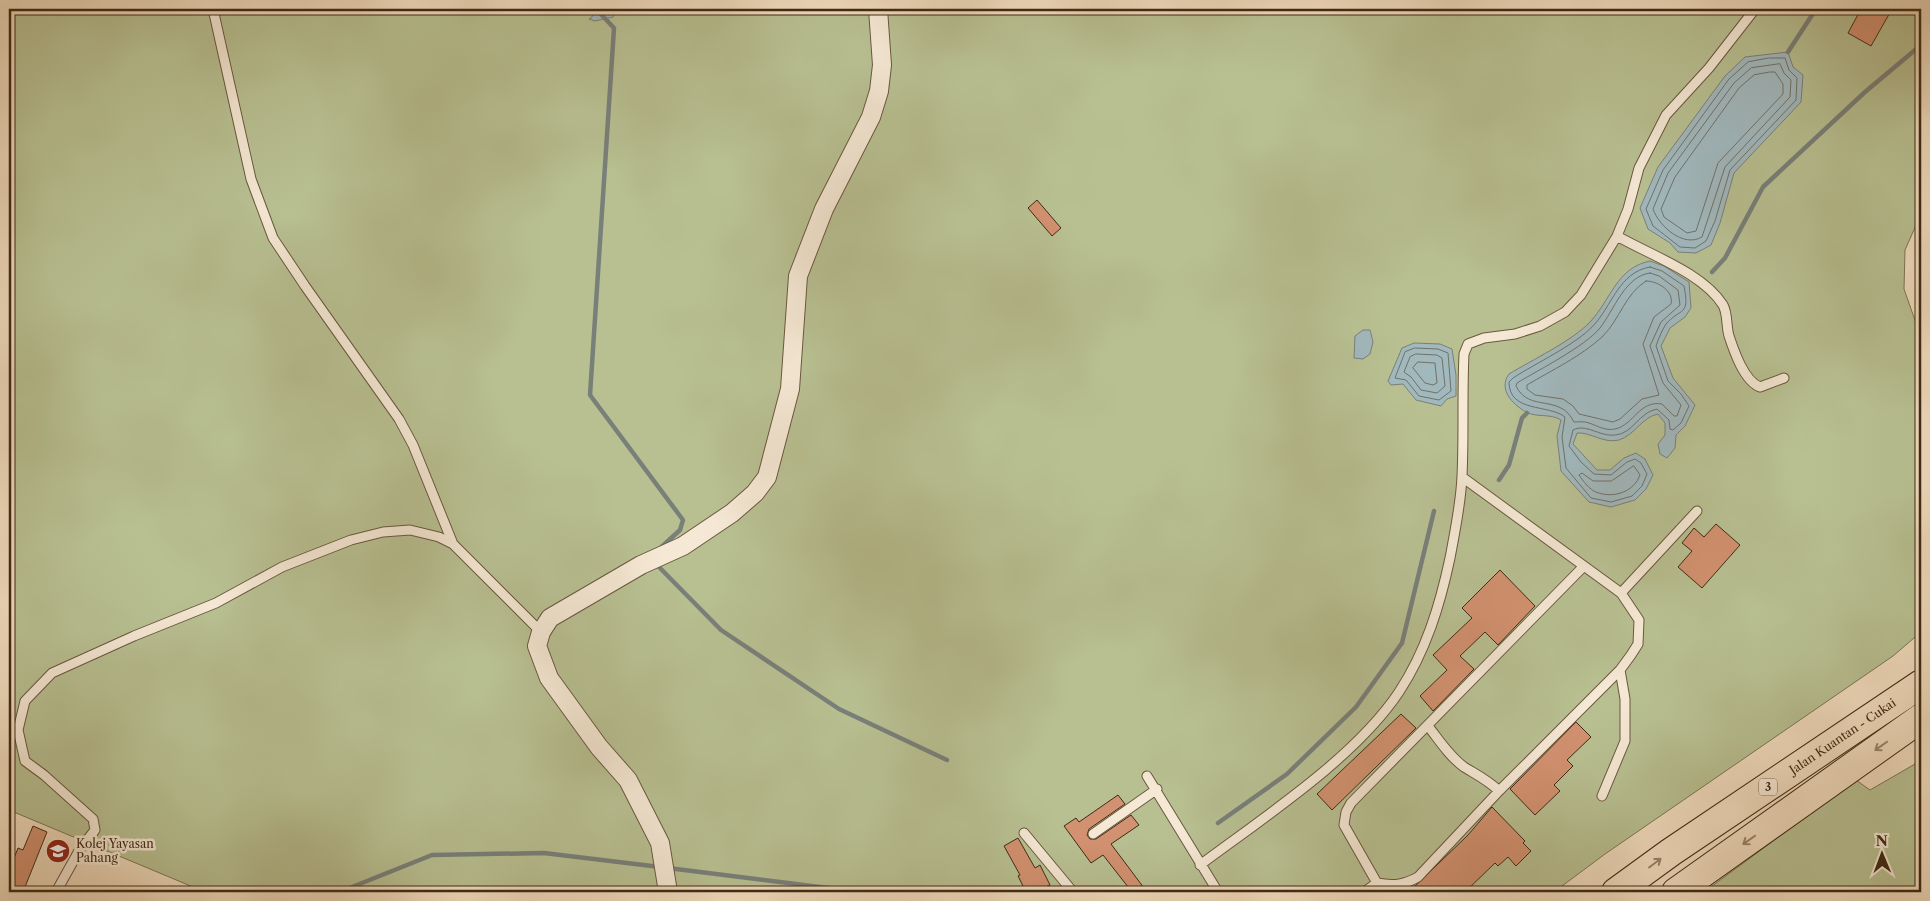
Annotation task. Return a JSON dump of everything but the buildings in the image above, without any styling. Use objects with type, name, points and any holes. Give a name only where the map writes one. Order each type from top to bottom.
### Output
[{"type":"highway","name":"Jalan Kuantan - Cukai","points":[[1616,892],[1671,852],[1921,684]]},
{"type":"highway","points":[[1676,892],[1921,718]]},
{"type":"street","points":[[667,889],[660,843],[628,780],[599,747],[549,678],[537,646],[541,632],[550,618],[640,565],[683,546],[732,514],[755,493],[767,477],[790,389],[798,276],[824,209],[871,117],[878,91],[882,65],[878,9]]},
{"type":"lane","points":[[213,9],[251,179],[273,238],[304,286],[399,420],[413,446],[453,544]]},
{"type":"lane","points":[[1200,865],[1315,778],[1360,737],[1398,693],[1423,650],[1440,601],[1456,525],[1462,477],[1464,354],[1468,344],[1484,338],[1515,334],[1540,326],[1565,312],[1590,281],[1617,236],[1628,209],[1639,168],[1666,115],[1709,68],[1755,9]]},
{"type":"lane","points":[[1617,236],[1680,268],[1708,287],[1724,307],[1729,335],[1747,377],[1754,385],[1760,387],[1784,378]]},
{"type":"lane","points":[[1364,892],[1377,883],[1389,885],[1406,884],[1418,877],[1499,791],[1620,670],[1638,644],[1639,620],[1621,593],[1462,477]]},
{"type":"lane","points":[[1621,593],[1696,511]]},
{"type":"lane","points":[[56,892],[80,849],[95,830],[93,819],[44,775],[25,761],[18,730],[25,701],[52,673],[134,636],[216,603],[282,567],[351,540],[383,532],[410,530],[439,537],[453,544],[541,632]]},
{"type":"lane","points":[[1377,883],[1344,825],[1346,812],[1351,803],[1583,567]]},
{"type":"lane","points":[[1602,796],[1625,741],[1625,699],[1620,670]]},
{"type":"lane","points":[[1428,726],[1453,758],[1489,780],[1499,791]]},
{"type":"lane","points":[[1147,776],[1157,789],[1200,865],[1218,892]]},
{"type":"lane","points":[[1093,834],[1157,789]]},
{"type":"lane","points":[[1024,833],[1073,892]]},
{"type":"green space","points":[[9,9],[1921,9],[1921,214],[1905,250],[1904,289],[1917,326],[1921,331],[1921,632],[1893,656],[1605,854],[1554,892],[205,892],[9,810]]},
{"type":"green space","points":[[1921,756],[1921,892],[1704,892],[1856,780],[1870,790],[1915,764]]},
{"type":"water","points":[[590,9],[617,9],[613,17],[595,21],[589,19],[592,17],[593,11]]},
{"type":"water","points":[[1788,52],[1793,67],[1803,75],[1801,102],[1734,173],[1720,223],[1711,245],[1696,253],[1678,252],[1670,243],[1648,229],[1640,208],[1658,167],[1725,76],[1745,57]]},
{"type":"water","points":[[1650,261],[1664,266],[1689,282],[1691,308],[1685,317],[1670,328],[1661,346],[1673,378],[1695,405],[1685,426],[1676,435],[1675,448],[1667,458],[1660,454],[1658,444],[1665,435],[1665,423],[1658,414],[1647,419],[1625,438],[1619,440],[1613,441],[1577,433],[1573,444],[1597,470],[1610,470],[1624,458],[1636,453],[1645,459],[1653,475],[1646,489],[1635,500],[1611,507],[1589,502],[1561,471],[1557,436],[1561,420],[1526,412],[1508,396],[1505,385],[1509,374],[1563,343],[1582,329],[1590,322],[1615,286],[1629,270]]},
{"type":"water","points":[[1363,330],[1370,330],[1373,342],[1370,354],[1363,359],[1354,358],[1355,336]]},
{"type":"water","points":[[1414,343],[1440,344],[1452,349],[1456,375],[1456,396],[1447,399],[1441,406],[1416,400],[1403,384],[1391,385],[1388,381],[1402,348]]},
{"type":"waterway","points":[[596,9],[614,28],[590,395],[683,520],[680,530],[657,551]]},
{"type":"waterway","points":[[1788,52],[1816,9]]},
{"type":"waterway","points":[[1712,272],[1725,258],[1763,187],[1865,92],[1921,45]]},
{"type":"waterway","points":[[1499,480],[1509,465],[1522,418],[1527,413]]},
{"type":"waterway","points":[[1218,823],[1287,774],[1356,707],[1402,643],[1434,511]]},
{"type":"waterway","points":[[658,563],[659,567],[721,630],[839,709],[947,760]]},
{"type":"waterway","points":[[342,891],[432,855],[544,853],[660,867]]},
{"type":"waterway","points":[[668,868],[860,892]]},
{"type":"place","name":"Kolej Yayasan Pahang","points":[[58,851]]}]
